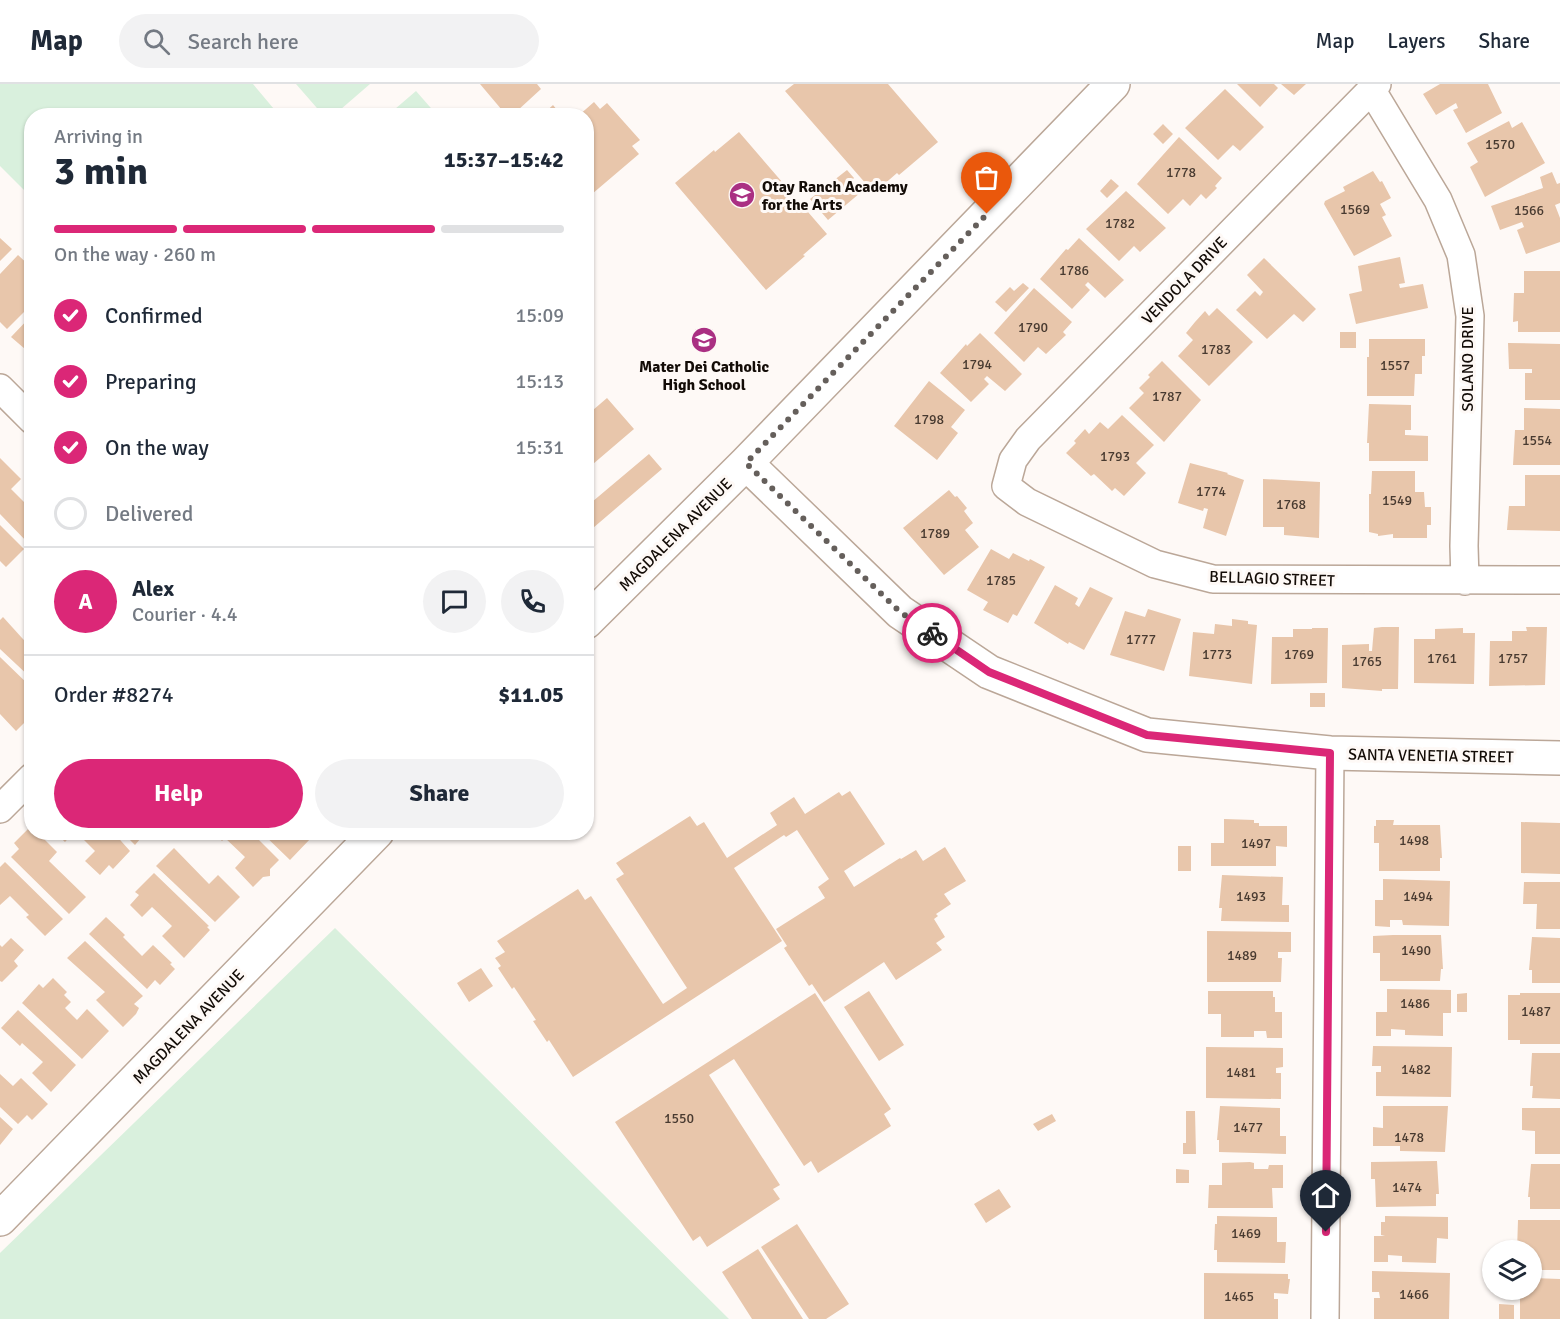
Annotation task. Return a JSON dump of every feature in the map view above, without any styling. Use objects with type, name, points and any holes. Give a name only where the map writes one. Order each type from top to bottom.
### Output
[{"type":"street","name":"MAGDALENA AVENUE","points":[[594,614],[746,463],[1113,84]]},
{"type":"street","name":"VENDOLA DRIVE","points":[[1006,486],[1013,460],[1028,439],[1374,86]]},
{"type":"street","name":"SOLANO DRIVE","points":[[1374,86],[1438,200],[1461,255],[1470,316],[1465,580]]},
{"type":"street","points":[[1,391],[24,413]]},
{"type":"street","name":"SANTA VENETIA STREET","points":[[746,463],[900,612],[989,672],[1147,735],[1330,753],[1560,758]]},
{"type":"street","name":"BELLAGIO STREET","points":[[1006,486],[1027,502],[1155,564],[1213,579],[1560,580]]},
{"type":"street","points":[[1325,1319],[1330,753]]},
{"type":"street","points":[[0,809],[24,785]]},
{"type":"street","name":"MAGDALENA AVENUE","points":[[0,1219],[369,840]]},
{"type":"green space","points":[[0,84],[253,84],[273,108],[24,108],[24,190],[0,166]]},
{"type":"green space","points":[[296,84],[370,84],[342,108],[317,108]]},
{"type":"green space","points":[[416,91],[431,108],[396,108]]},
{"type":"green space","points":[[335,928],[729,1319],[0,1319],[0,1253]]},
{"type":"building","points":[[480,84],[537,84],[541,89],[520,108],[500,108]]},
{"type":"building","points":[[794,84],[888,84],[938,142],[874,193],[785,91]]},
{"type":"building","points":[[1237,84],[1274,84],[1278,88],[1260,107]]},
{"type":"building","points":[[1281,84],[1306,84],[1294,95]]},
{"type":"building","points":[[1440,84],[1488,84],[1502,113],[1466,133],[1453,110],[1458,108],[1456,103],[1436,115],[1423,94]]},
{"type":"building","points":[[1225,89],[1264,127],[1240,151],[1233,145],[1218,160],[1185,128]]},
{"type":"building","points":[[594,102],[600,109],[607,103],[640,140],[632,146],[639,154],[594,192],[594,108],[587,108]]},
{"type":"building","points":[[1509,121],[1512,128],[1522,122],[1545,163],[1485,197],[1470,167],[1478,162],[1467,143]]},
{"type":"building","points":[[1163,124],[1173,134],[1163,144],[1153,134]]},
{"type":"building","points":[[739,132],[827,234],[766,290],[675,183]]},
{"type":"building","points":[[1179,137],[1222,178],[1215,186],[1217,188],[1206,199],[1201,194],[1190,206],[1183,199],[1168,214],[1137,184]]},
{"type":"building","points":[[847,170],[854,178],[851,181],[860,193],[828,220],[810,199]]},
{"type":"building","points":[[1373,171],[1380,182],[1382,181],[1391,198],[1380,204],[1386,215],[1382,217],[1392,236],[1354,256],[1324,204],[1325,201],[1345,191],[1343,187]]},
{"type":"building","points":[[1552,172],[1557,184],[1560,183],[1560,203],[1555,205],[1560,218],[1560,242],[1526,254],[1517,230],[1524,227],[1522,222],[1500,230],[1491,206],[1543,188],[1540,177]]},
{"type":"building","points":[[1111,179],[1119,186],[1107,198],[1100,191]]},
{"type":"building","points":[[1126,191],[1166,228],[1140,252],[1134,246],[1119,261],[1086,229]]},
{"type":"building","points":[[0,238],[12,249],[0,261]]},
{"type":"building","points":[[1079,238],[1124,280],[1105,298],[1088,282],[1085,285],[1090,290],[1072,309],[1040,279],[1066,249],[1068,250]]},
{"type":"building","points":[[18,255],[24,261],[24,312],[7,329],[0,322],[0,274]]},
{"type":"building","points":[[1400,257],[1405,283],[1399,284],[1400,288],[1423,284],[1428,308],[1356,324],[1349,294],[1362,291],[1358,266]]},
{"type":"building","points":[[1264,258],[1316,309],[1303,322],[1294,314],[1267,339],[1236,310],[1255,291],[1260,296],[1263,292],[1247,275]]},
{"type":"building","points":[[1524,271],[1560,271],[1560,332],[1518,332],[1518,321],[1513,322],[1514,293],[1524,293]]},
{"type":"building","points":[[1023,283],[1029,288],[1006,312],[995,302],[1010,287],[1014,291]]},
{"type":"building","points":[[1034,288],[1072,322],[1063,332],[1066,335],[1046,354],[1038,347],[1024,362],[994,333]]},
{"type":"building","points":[[1217,308],[1253,342],[1209,386],[1178,356],[1193,340],[1186,333],[1205,311],[1209,316]]},
{"type":"building","points":[[24,323],[24,348],[11,337]]},
{"type":"building","points":[[1340,332],[1356,332],[1356,348],[1340,348]]},
{"type":"building","points":[[980,333],[1022,374],[1005,391],[987,376],[984,379],[989,384],[971,402],[940,373],[966,344],[967,346]]},
{"type":"building","points":[[1369,339],[1425,339],[1422,374],[1415,374],[1414,396],[1367,396]]},
{"type":"building","points":[[1508,343],[1560,344],[1560,400],[1525,400],[1525,373],[1532,373],[1532,369],[1509,369]]},
{"type":"building","points":[[1162,361],[1201,400],[1164,442],[1129,408],[1144,393],[1139,388]]},
{"type":"building","points":[[929,381],[965,410],[951,427],[958,433],[937,460],[894,426]]},
{"type":"building","points":[[607,398],[634,429],[594,463],[594,409]]},
{"type":"building","points":[[1369,404],[1411,405],[1411,430],[1405,430],[1405,435],[1428,436],[1428,461],[1369,461],[1369,443],[1367,443]]},
{"type":"building","points":[[1524,408],[1560,409],[1560,465],[1513,465],[1515,430],[1524,430]]},
{"type":"building","points":[[1122,415],[1154,445],[1136,463],[1146,473],[1124,496],[1115,488],[1112,491],[1094,474],[1091,476],[1066,453],[1085,429],[1089,434],[1100,422],[1108,429]]},
{"type":"building","points":[[649,454],[662,469],[594,527],[594,500]]},
{"type":"building","points":[[0,458],[21,479],[11,489],[24,502],[24,539],[0,514]]},
{"type":"building","points":[[1190,463],[1228,473],[1244,480],[1226,536],[1203,528],[1208,509],[1204,508],[1203,511],[1178,503]]},
{"type":"building","points":[[1372,471],[1415,471],[1415,492],[1424,492],[1425,507],[1431,507],[1431,525],[1427,525],[1427,538],[1393,538],[1393,534],[1378,536],[1378,534],[1369,532],[1369,494],[1371,494]]},
{"type":"building","points":[[1525,475],[1560,475],[1560,531],[1507,530],[1509,506],[1525,506]]},
{"type":"building","points":[[1263,479],[1320,482],[1319,538],[1284,535],[1284,527],[1263,527]]},
{"type":"building","points":[[949,490],[967,508],[964,511],[973,523],[965,530],[979,547],[944,575],[903,528]]},
{"type":"building","points":[[0,525],[24,549],[6,567],[0,561]]},
{"type":"building","points":[[991,549],[1009,559],[1013,553],[1045,567],[1017,616],[1013,614],[1008,623],[983,610],[988,602],[967,590]]},
{"type":"building","points":[[1055,585],[1078,598],[1075,604],[1079,607],[1090,587],[1113,598],[1084,650],[1069,642],[1068,644],[1034,623]]},
{"type":"building","points":[[1148,609],[1181,619],[1164,671],[1110,655],[1125,611],[1145,617]]},
{"type":"building","points":[[3,617],[24,640],[24,672],[0,649],[0,620]]},
{"type":"building","points":[[1232,619],[1257,625],[1252,684],[1189,676],[1193,632],[1214,634],[1215,624],[1232,626]]},
{"type":"building","points":[[1399,627],[1398,689],[1382,689],[1382,691],[1342,688],[1342,645],[1369,644],[1369,651],[1372,651],[1374,628]]},
{"type":"building","points":[[1526,627],[1547,627],[1545,685],[1489,686],[1490,641],[1512,641],[1512,631],[1527,631]]},
{"type":"building","points":[[1328,628],[1327,683],[1271,684],[1272,637],[1293,637],[1293,629]]},
{"type":"building","points":[[1463,628],[1463,633],[1475,633],[1474,684],[1414,683],[1414,639],[1435,639],[1435,629]]},
{"type":"building","points":[[0,657],[24,680],[24,723],[16,731],[0,714]]},
{"type":"building","points":[[1310,693],[1325,693],[1325,707],[1310,707]]},
{"type":"building","points":[[850,791],[885,844],[844,871],[854,887],[916,850],[923,861],[945,847],[966,881],[944,894],[951,904],[936,914],[938,916],[934,919],[945,937],[936,943],[942,950],[896,980],[884,962],[824,1002],[812,984],[809,986],[784,948],[787,946],[776,929],[825,898],[818,887],[829,879],[797,830],[786,837],[784,835],[734,868],[782,941],[573,1077],[549,1040],[547,1042],[533,1021],[536,1020],[514,987],[512,989],[498,968],[501,966],[495,958],[505,952],[497,941],[578,889],[585,900],[591,896],[663,1004],[687,988],[616,879],[624,874],[616,863],[690,816],[697,826],[704,822],[727,858],[777,825],[770,813],[794,797],[805,814],[839,792],[842,796]]},
{"type":"building","points":[[1224,819],[1254,820],[1254,823],[1259,823],[1259,826],[1287,826],[1287,847],[1276,846],[1276,866],[1211,866],[1211,843],[1224,843]]},
{"type":"building","points":[[1376,820],[1394,820],[1393,825],[1440,825],[1442,858],[1440,858],[1440,871],[1379,871],[1379,843],[1374,843]]},
{"type":"building","points":[[1521,822],[1560,823],[1560,874],[1521,873]]},
{"type":"building","points":[[24,833],[24,840],[45,840],[57,852],[49,861],[86,897],[69,914],[11,857],[19,849],[14,843]]},
{"type":"building","points":[[84,840],[120,840],[130,851],[113,869],[109,865],[100,875],[85,861],[95,851]]},
{"type":"building","points":[[130,840],[139,840],[135,845]]},
{"type":"building","points":[[227,840],[259,840],[279,860],[270,869],[270,876],[263,877],[253,887],[235,868],[245,857]]},
{"type":"building","points":[[269,840],[309,840],[290,860]]},
{"type":"building","points":[[1178,846],[1191,846],[1191,871],[1178,871]]},
{"type":"building","points":[[174,848],[209,884],[218,875],[240,897],[215,922],[156,866]]},
{"type":"building","points":[[5,862],[63,919],[45,936],[10,896],[0,905],[0,867]]},
{"type":"building","points":[[154,873],[209,926],[207,927],[210,930],[184,958],[162,936],[172,926],[152,907],[142,917],[130,905],[139,895],[135,892]]},
{"type":"building","points":[[1222,875],[1283,877],[1282,905],[1289,905],[1289,922],[1221,921],[1222,908],[1219,908]]},
{"type":"building","points":[[1383,879],[1450,881],[1449,926],[1403,925],[1402,920],[1390,920],[1390,927],[1375,926],[1375,900],[1383,900]]},
{"type":"building","points":[[1524,882],[1560,882],[1560,929],[1536,929],[1537,904],[1523,904]]},
{"type":"building","points":[[106,917],[142,956],[153,945],[172,963],[170,964],[175,969],[160,985],[155,980],[147,989],[89,934]]},
{"type":"building","points":[[1207,931],[1291,932],[1291,952],[1278,952],[1278,958],[1282,958],[1281,982],[1207,982]]},
{"type":"building","points":[[1441,935],[1443,969],[1441,969],[1440,981],[1380,981],[1380,953],[1373,953],[1373,936]]},
{"type":"building","points":[[1532,937],[1560,938],[1560,983],[1532,983],[1532,970],[1529,970]]},
{"type":"building","points":[[11,938],[24,950],[14,961],[18,966],[2,982],[0,981],[0,945],[2,947]]},
{"type":"building","points":[[85,941],[143,996],[134,1004],[139,1008],[136,1014],[123,1027],[96,1000],[105,992],[67,958]]},
{"type":"building","points":[[481,968],[493,986],[469,1002],[457,983]]},
{"type":"building","points":[[53,978],[67,992],[64,995],[71,1002],[65,1008],[77,1020],[87,1009],[109,1031],[82,1059],[22,1003],[39,984],[43,988]]},
{"type":"building","points":[[1387,989],[1451,990],[1451,1013],[1443,1013],[1443,1036],[1405,1035],[1405,1030],[1391,1029],[1391,1036],[1376,1036],[1376,1012],[1387,1012]]},
{"type":"building","points":[[869,991],[904,1045],[879,1061],[844,1007]]},
{"type":"building","points":[[1208,991],[1273,991],[1275,1012],[1282,1012],[1282,1038],[1267,1038],[1266,1031],[1254,1031],[1254,1037],[1221,1037],[1221,1014],[1208,1014]]},
{"type":"building","points":[[815,993],[891,1109],[884,1114],[891,1126],[818,1173],[811,1161],[804,1166],[734,1059],[709,1075],[780,1185],[773,1189],[780,1199],[707,1247],[700,1236],[693,1241],[615,1122]]},
{"type":"building","points":[[1467,993],[1467,1012],[1457,1012],[1457,994]]},
{"type":"building","points":[[1520,993],[1560,993],[1560,1044],[1520,1044],[1520,1040],[1508,1040],[1508,995],[1520,995]]},
{"type":"building","points":[[18,1010],[76,1065],[51,1092],[32,1073],[43,1062],[22,1043],[20,1046],[1,1028]]},
{"type":"building","points":[[1373,1046],[1452,1047],[1451,1097],[1376,1096],[1376,1072],[1381,1072],[1381,1066],[1372,1066]]},
{"type":"building","points":[[1206,1047],[1283,1048],[1283,1067],[1276,1068],[1276,1073],[1281,1073],[1281,1099],[1206,1098]]},
{"type":"building","points":[[1532,1053],[1560,1053],[1560,1099],[1532,1098],[1533,1086],[1530,1086]]},
{"type":"building","points":[[0,1074],[13,1086],[21,1078],[48,1104],[32,1120],[27,1115],[18,1124],[0,1107]]},
{"type":"building","points":[[1220,1106],[1280,1108],[1280,1136],[1286,1136],[1286,1154],[1219,1152],[1219,1140],[1217,1140]]},
{"type":"building","points":[[1383,1106],[1448,1106],[1445,1152],[1400,1151],[1400,1146],[1373,1146],[1373,1127],[1383,1128]]},
{"type":"building","points":[[1522,1108],[1560,1108],[1560,1154],[1535,1154],[1535,1131],[1522,1130]]},
{"type":"building","points":[[1186,1111],[1195,1111],[1196,1154],[1183,1154],[1183,1143],[1186,1143]]},
{"type":"building","points":[[1052,1114],[1056,1121],[1038,1131],[1033,1124]]},
{"type":"building","points":[[0,1117],[13,1129],[0,1145]]},
{"type":"building","points":[[1437,1161],[1439,1194],[1436,1194],[1436,1206],[1376,1207],[1375,1179],[1371,1179],[1371,1162]]},
{"type":"building","points":[[1222,1163],[1254,1163],[1254,1169],[1268,1169],[1269,1165],[1283,1165],[1283,1188],[1272,1188],[1273,1208],[1208,1208],[1209,1185],[1222,1185]]},
{"type":"building","points":[[1531,1164],[1560,1164],[1560,1209],[1530,1209],[1530,1197],[1528,1197]]},
{"type":"building","points":[[1176,1169],[1189,1170],[1189,1183],[1176,1183]]},
{"type":"building","points":[[999,1189],[1011,1207],[986,1223],[974,1204]]},
{"type":"building","points":[[1217,1216],[1277,1217],[1277,1242],[1286,1242],[1285,1263],[1217,1262],[1217,1250],[1214,1250]]},
{"type":"building","points":[[1385,1216],[1448,1217],[1448,1239],[1437,1238],[1436,1263],[1402,1262],[1402,1256],[1388,1255],[1388,1262],[1374,1262],[1374,1236],[1385,1236],[1381,1235],[1381,1222],[1385,1222]]},
{"type":"building","points":[[1518,1220],[1560,1220],[1560,1270],[1542,1270],[1542,1240],[1517,1240]]},
{"type":"building","points":[[797,1224],[849,1304],[826,1319],[809,1319],[761,1247]]},
{"type":"building","points":[[758,1249],[803,1319],[752,1319],[722,1272]]},
{"type":"building","points":[[1372,1271],[1450,1273],[1449,1319],[1374,1319],[1374,1298],[1380,1298],[1379,1292],[1372,1292]]},
{"type":"building","points":[[1204,1273],[1288,1274],[1288,1279],[1290,1279],[1288,1294],[1274,1293],[1274,1299],[1278,1299],[1278,1319],[1204,1319]]},
{"type":"building","points":[[1542,1278],[1560,1279],[1560,1319],[1520,1319],[1520,1300],[1542,1300]]},
{"type":"building","points":[[1499,1304],[1514,1305],[1514,1319],[1499,1319]]},
{"type":"way so far","points":[[932,633],[900,612],[791,504],[746,463],[987,214]]},
{"type":"place","name":"Otay Ranch Academy for the Arts","points":[[742,195]]},
{"type":"place","name":"Mater Dei Catholic High School","points":[[704,340]]},
{"type":"route","points":[[932,633],[989,672],[1147,735],[1330,753],[1326,1232]]}]
